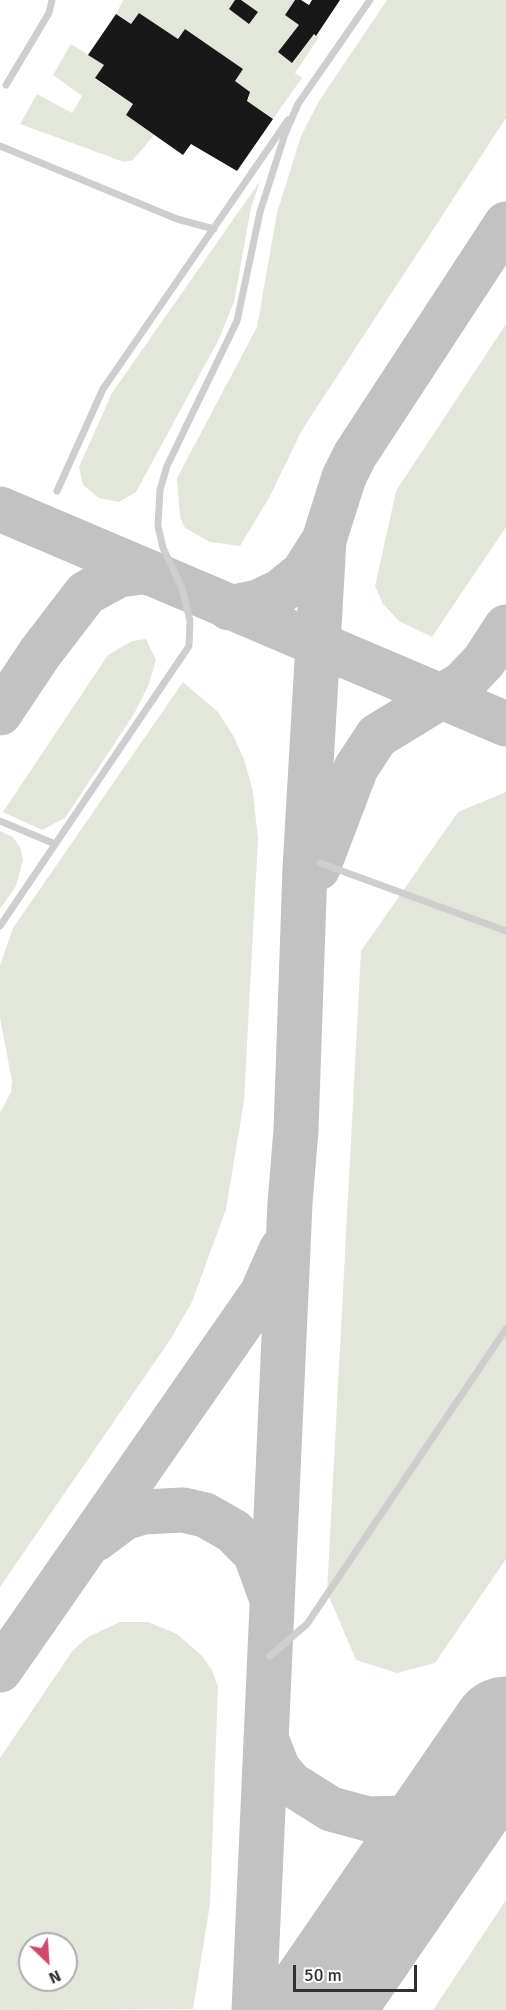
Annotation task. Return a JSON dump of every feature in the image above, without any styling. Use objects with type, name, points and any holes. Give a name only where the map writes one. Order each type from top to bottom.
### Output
[{"type":"lane","points":[[6,85],[49,13],[52,0]]},
{"type":"lane","points":[[57,491],[103,389],[370,0]]},
{"type":"lane","points":[[0,926],[189,646],[190,621],[182,588],[163,548],[158,526],[160,490],[167,466],[237,321],[260,212],[285,134],[298,105]]},
{"type":"lane","points":[[0,146],[177,219],[214,229]]},
{"type":"lane","points":[[0,821],[55,844]]},
{"type":"lane","points":[[320,863],[506,931]]},
{"type":"lane","points":[[270,1656],[307,1624],[506,1329]]},
{"type":"shaded area","points":[[123,0],[295,0],[285,15],[319,37],[295,73],[302,78],[273,119],[253,105],[245,104],[250,97],[231,86],[243,69],[185,29],[178,39],[139,13],[131,24],[116,14]]},
{"type":"shaded area","points":[[387,0],[506,0],[506,118],[302,430],[269,498],[240,546],[210,542],[185,528],[180,517],[177,478],[257,327],[277,213],[301,136],[319,101]]},
{"type":"shaded area","points":[[71,44],[104,65],[95,79],[133,104],[126,115],[154,135],[133,160],[124,162],[20,124],[37,94],[72,113],[82,96],[53,75]]},
{"type":"shaded area","points":[[260,181],[251,208],[234,302],[219,339],[136,492],[119,502],[99,498],[83,485],[79,467],[112,393]]},
{"type":"shaded area","points":[[506,324],[506,527],[432,637],[399,621],[383,604],[375,586],[396,491]]},
{"type":"shaded area","points":[[146,639],[156,660],[149,684],[134,714],[65,818],[42,830],[3,812],[108,655],[132,641]]},
{"type":"shaded area","points":[[183,682],[218,712],[234,737],[245,762],[253,792],[258,839],[244,1101],[226,1209],[192,1302],[170,1340],[0,1587],[0,1113],[11,1092],[12,1081],[0,1018],[0,965],[13,928]]},
{"type":"shaded area","points":[[506,792],[506,1559],[435,1663],[397,1673],[356,1660],[327,1592],[361,951],[458,812]]},
{"type":"shaded area","points":[[0,831],[13,837],[21,849],[23,860],[16,886],[0,909]]},
{"type":"shaded area","points":[[120,1622],[148,1622],[177,1634],[202,1656],[212,1670],[218,1687],[210,1904],[193,2009],[0,2010],[0,1758],[73,1650],[88,1637]]},
{"type":"shaded area","points":[[506,1900],[506,2010],[433,2010]]},
{"type":"building","points":[[235,0],[241,0],[258,12],[249,24],[229,9]]},
{"type":"building","points":[[295,0],[301,0],[309,5],[312,0],[340,0],[316,36],[314,34],[292,63],[278,52],[299,25],[285,15]]},
{"type":"building","points":[[139,13],[178,39],[185,29],[243,69],[235,81],[250,92],[247,101],[273,119],[237,171],[191,144],[183,155],[126,115],[133,104],[95,78],[104,65],[88,55],[116,14],[131,24]]},
{"type":"taxiway","points":[[254,2010],[290,1203],[296,1130],[305,868],[324,540],[344,477],[355,455],[506,224]]},
{"type":"taxiway","points":[[0,509],[506,724]]},
{"type":"taxiway","points":[[229,608],[258,602],[281,591],[303,573],[324,540]]},
{"type":"taxiway","points":[[0,713],[40,653],[86,593],[119,575],[142,572],[158,575]]},
{"type":"taxiway","points":[[318,868],[356,768],[377,736],[462,684],[484,661],[506,627]]},
{"type":"taxiway","points":[[0,1670],[262,1293],[281,1250]]},
{"type":"taxiway","points":[[96,1539],[124,1518],[143,1512],[183,1510],[205,1515],[233,1531],[255,1553],[270,1594]]},
{"type":"taxiway","points":[[266,1738],[278,1769],[291,1784],[331,1809],[368,1819],[403,1818],[434,1808],[464,1786],[487,1760]]},
{"type":"taxiway","points":[[318,2010],[326,1993]]},
{"type":"runway","points":[[315,2010],[506,1732]]}]
